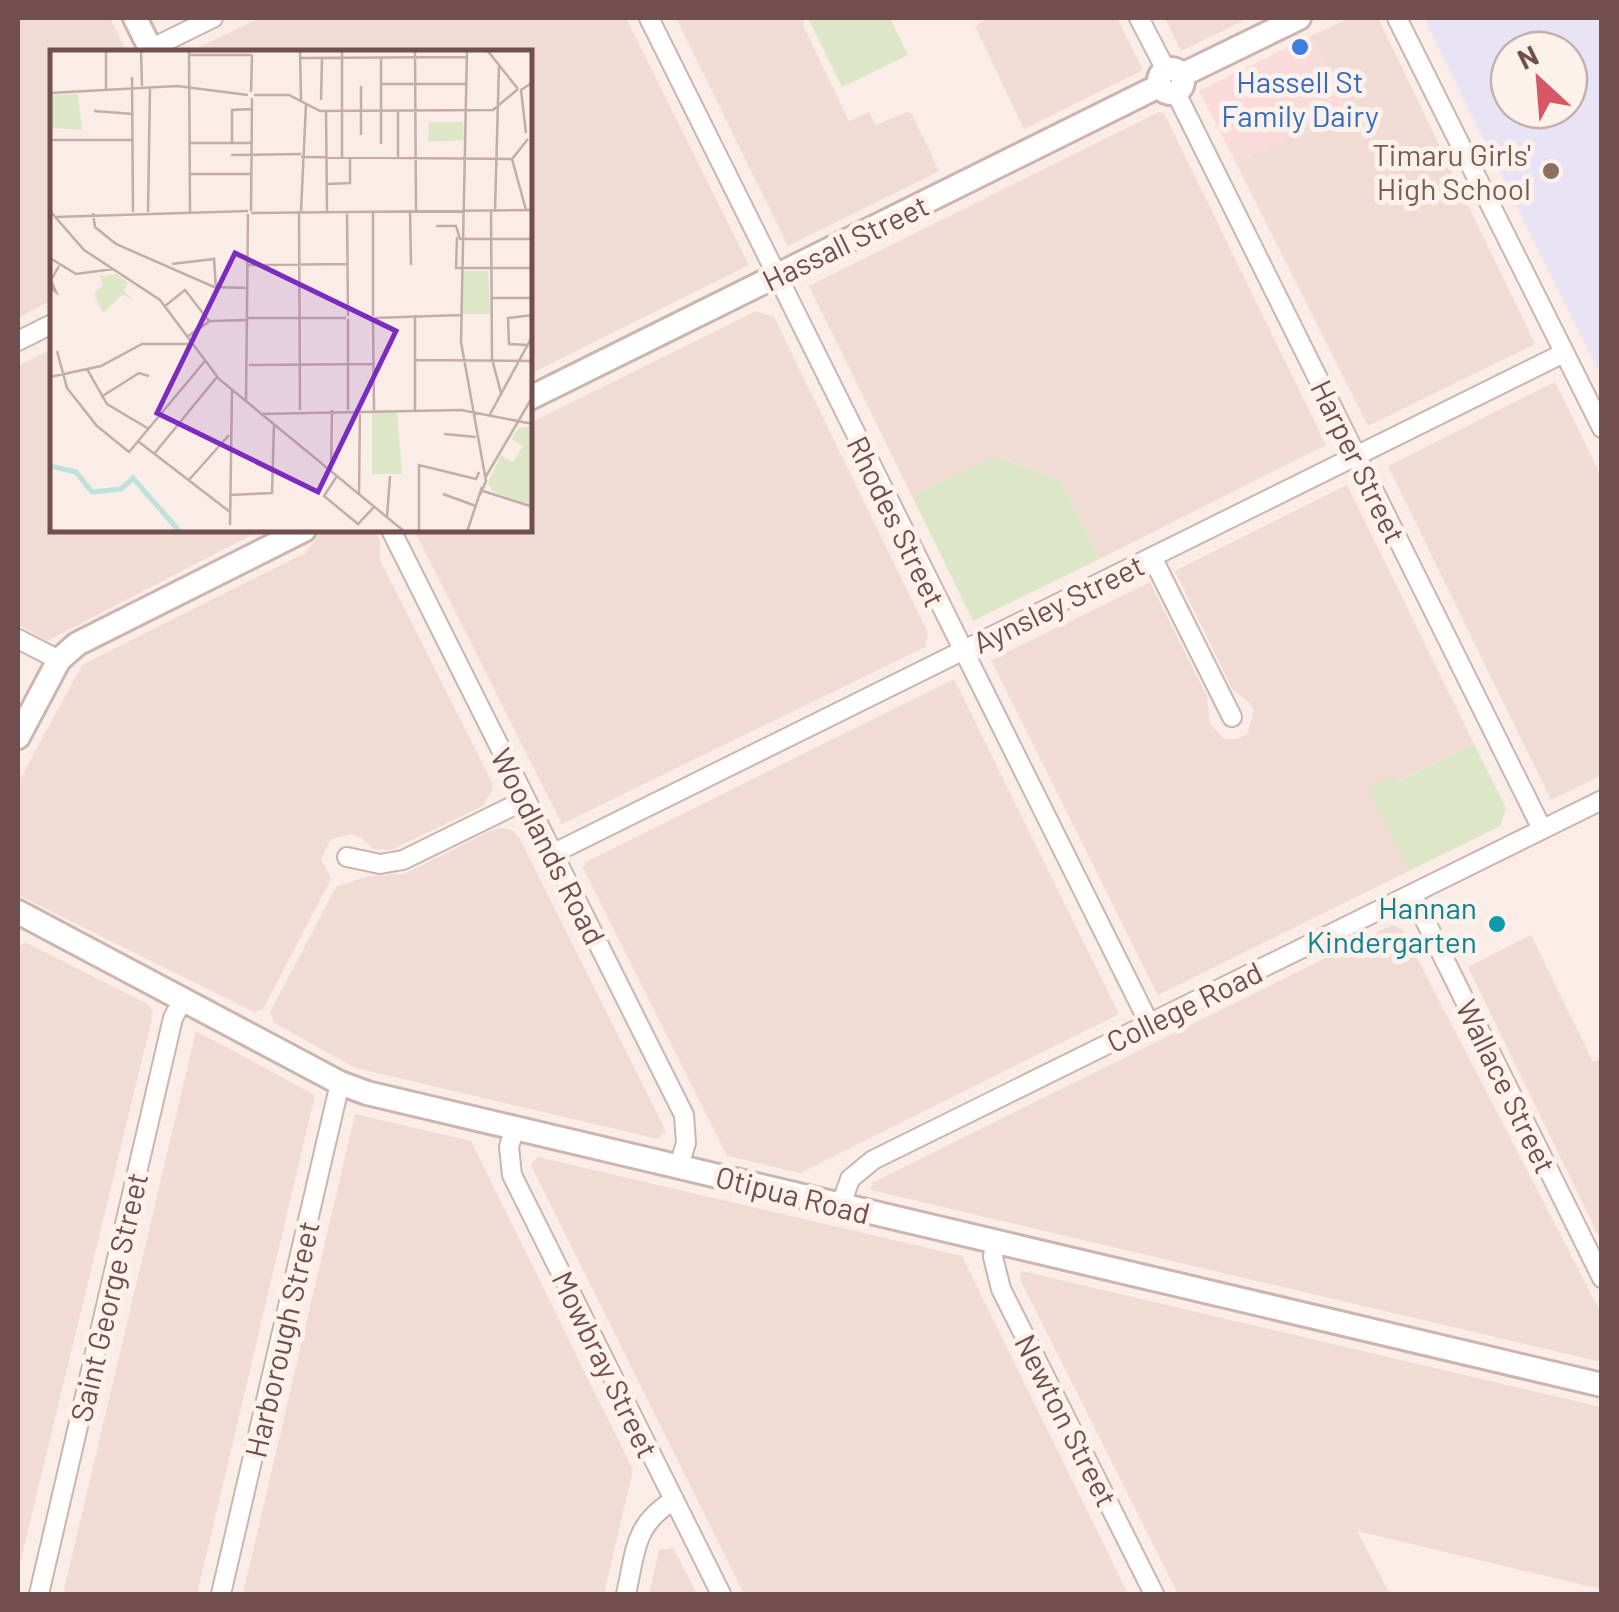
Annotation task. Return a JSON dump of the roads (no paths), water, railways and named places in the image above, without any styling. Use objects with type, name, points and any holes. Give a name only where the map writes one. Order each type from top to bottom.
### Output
[{"type":"street","points":[[134,18],[150,50]]},
{"type":"street","points":[[153,50],[213,18]]},
{"type":"street","name":"Rhodes Street","points":[[649,18],[1149,1023]]},
{"type":"street","name":"Harper Street","points":[[1139,18],[1542,830]]},
{"type":"street","name":"Hassall Street","points":[[532,397],[1300,18]]},
{"type":"street","points":[[1397,18],[1602,428]]},
{"type":"street","points":[[18,341],[50,325]]},
{"type":"street","name":"Aynsley Street","points":[[552,854],[1564,353]]},
{"type":"street","points":[[18,736],[59,660],[89,638],[300,532]]},
{"type":"street","name":"Woodlands Road","points":[[392,532],[684,1115],[686,1142],[679,1166]]},
{"type":"street","points":[[1152,557],[1232,717]]},
{"type":"street","points":[[18,639],[59,660]]},
{"type":"street","points":[[347,857],[380,864],[403,860],[525,800]]},
{"type":"street","name":"College Road","points":[[841,1206],[850,1179],[859,1168],[1602,800]]},
{"type":"street","name":"Wallace Street","points":[[1412,894],[1602,1278]]},
{"type":"street","name":"Otipua Road","points":[[18,912],[340,1083],[367,1093],[1602,1385]]},
{"type":"street","name":"Saint George Street","points":[[39,1594],[173,1018],[182,1000]]},
{"type":"street","name":"Harborough Street","points":[[221,1594],[340,1083]]},
{"type":"street","name":"Mowbray Street","points":[[514,1129],[509,1148],[512,1174],[721,1594]]},
{"type":"street","name":"Newton Street","points":[[995,1242],[993,1257],[1001,1288],[1154,1594]]},
{"type":"street","points":[[626,1594],[644,1524],[674,1500]]},
{"type":"place","name":"Hassell St Family Dairy","points":[[1300,47]]},
{"type":"place","name":"Timaru Girls' High School","points":[[1551,171]]},
{"type":"place","name":"Hannan Kindergarten","points":[[1497,924]]}]
